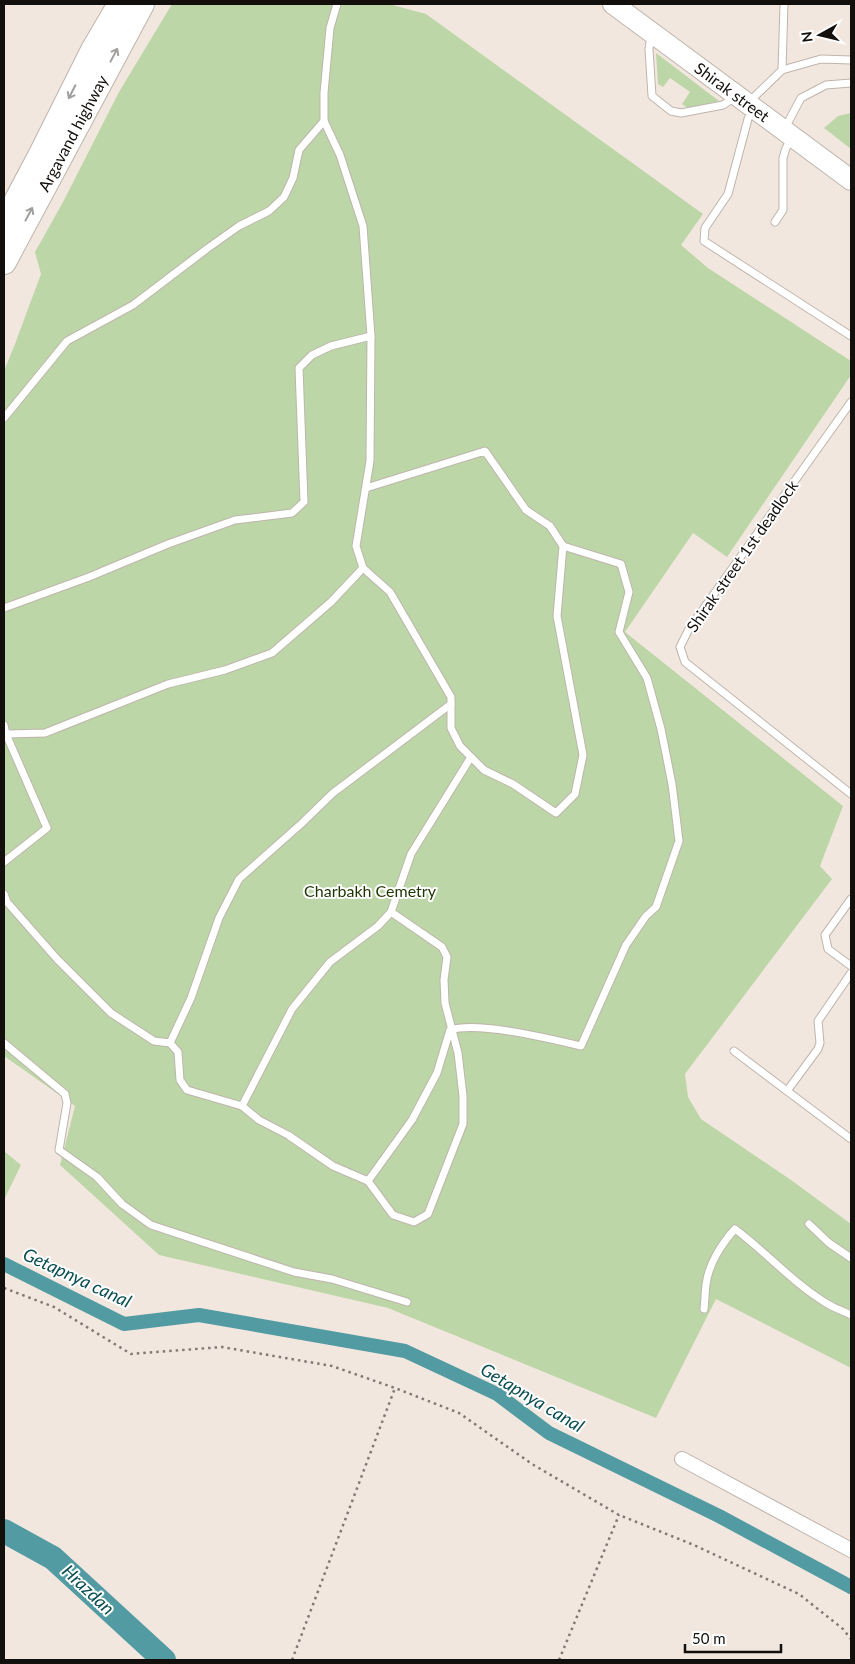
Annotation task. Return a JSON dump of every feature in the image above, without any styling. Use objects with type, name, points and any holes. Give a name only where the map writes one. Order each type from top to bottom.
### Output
[{"type":"highway","name":"Argavand highway","points":[[4,224],[93,50],[120,4]]},
{"type":"highway","name":"Argavand highway","points":[[4,262],[142,4]]},
{"type":"main road","name":"Shirak street","points":[[613,4],[653,30],[788,130],[851,180]]},
{"type":"main road","name":"Shirak street","points":[[624,4],[653,30]]},
{"type":"main road","name":"Shirak street","points":[[788,130],[851,170]]},
{"type":"street","points":[[682,1459],[851,1550]]},
{"type":"lane","points":[[337,4],[330,28],[324,92],[324,121],[340,155],[363,226],[371,336],[370,461],[356,546],[363,568],[390,592],[451,697],[451,728],[460,746],[484,770],[513,784],[556,813],[575,794],[582,756],[557,616],[563,546],[550,526],[526,510],[485,450],[366,488]]},
{"type":"lane","points":[[782,70],[784,4]]},
{"type":"lane","points":[[653,30],[649,49],[652,96],[671,111],[681,113],[746,100],[782,70],[822,60],[851,60]]},
{"type":"lane","points":[[775,222],[783,210],[783,158],[788,130],[801,98],[826,85],[851,83]]},
{"type":"lane","points":[[746,100],[748,119],[728,194],[705,228],[704,242],[851,336]]},
{"type":"lane","points":[[4,418],[68,341],[133,305],[239,226],[269,211],[284,197],[294,178],[299,150],[324,121]]},
{"type":"lane","points":[[4,608],[235,520],[292,513],[304,502],[299,368],[312,355],[331,346],[371,336]]},
{"type":"lane","name":"Shirak street 1st deadlock","points":[[851,402],[689,629],[680,647],[685,662],[851,794]]},
{"type":"lane","points":[[368,1181],[412,1120],[437,1073],[450,1030],[478,1028],[531,1034],[581,1046],[626,945],[646,916],[656,907],[679,841],[672,784],[661,729],[647,678],[619,632],[629,592],[621,564],[563,546]]},
{"type":"lane","points":[[6,734],[46,733],[168,684],[225,670],[272,653],[331,602],[363,568]]},
{"type":"lane","points":[[170,1043],[191,998],[219,918],[239,879],[302,824],[333,793],[451,704]]},
{"type":"lane","points":[[4,725],[6,734],[46,828],[4,862]]},
{"type":"lane","points":[[242,1106],[292,1009],[330,962],[378,926],[391,912],[410,854],[471,757]]},
{"type":"lane","points":[[4,894],[7,902],[57,960],[111,1013],[154,1041],[170,1043],[178,1052],[180,1080],[187,1090],[242,1106],[260,1120],[288,1135],[333,1166],[368,1181],[393,1215],[414,1222],[428,1214],[463,1124],[461,1072],[453,1029],[445,1003],[444,980],[447,957],[445,951],[430,938],[391,912]]},
{"type":"lane","points":[[851,898],[825,935],[828,949],[851,966]]},
{"type":"lane","points":[[787,1091],[818,1049],[820,1043],[818,1021],[851,973]]},
{"type":"lane","points":[[4,1042],[66,1094],[67,1103],[59,1150],[97,1177],[122,1204],[151,1224],[294,1272],[332,1279],[407,1302]]},
{"type":"lane","points":[[734,1051],[851,1139]]},
{"type":"lane","points":[[809,1224],[829,1243],[851,1258]]},
{"type":"lane","points":[[704,1309],[706,1283],[710,1270],[725,1240],[735,1229],[758,1246],[795,1281],[827,1304],[851,1315]]},
{"type":"path","points":[[4,1288],[54,1307],[132,1354],[222,1347],[332,1366],[459,1413],[532,1464],[619,1515],[694,1545],[798,1594],[843,1629],[851,1639]]},
{"type":"path","points":[[292,1660],[395,1388]]},
{"type":"path","points":[[559,1660],[619,1515]]},
{"type":"green space","name":"Charbakh Cemetry","points":[[172,4],[389,4],[426,14],[703,214],[681,245],[708,268],[851,361],[851,375],[727,557],[693,533],[625,632],[843,806],[820,866],[832,879],[685,1074],[688,1097],[701,1119],[791,1180],[851,1224],[851,1368],[716,1299],[656,1418],[388,1308],[159,1255],[60,1165],[75,1106],[4,1056],[4,371],[41,274],[35,252],[63,202],[119,92]]},
{"type":"green space","points":[[656,53],[719,101],[689,109],[682,104],[690,92],[670,78],[663,87],[658,84]]},
{"type":"green space","points":[[851,113],[851,149],[824,128],[838,116]]},
{"type":"green space","points":[[4,1151],[21,1165],[4,1200]]},
{"type":"waterway","name":"Getapnya canal","points":[[4,1264],[124,1324],[199,1315],[405,1351],[497,1394],[549,1433],[719,1516],[851,1587]]},
{"type":"waterway","name":"Hrazdan","points":[[4,1531],[53,1558],[164,1660]]}]
